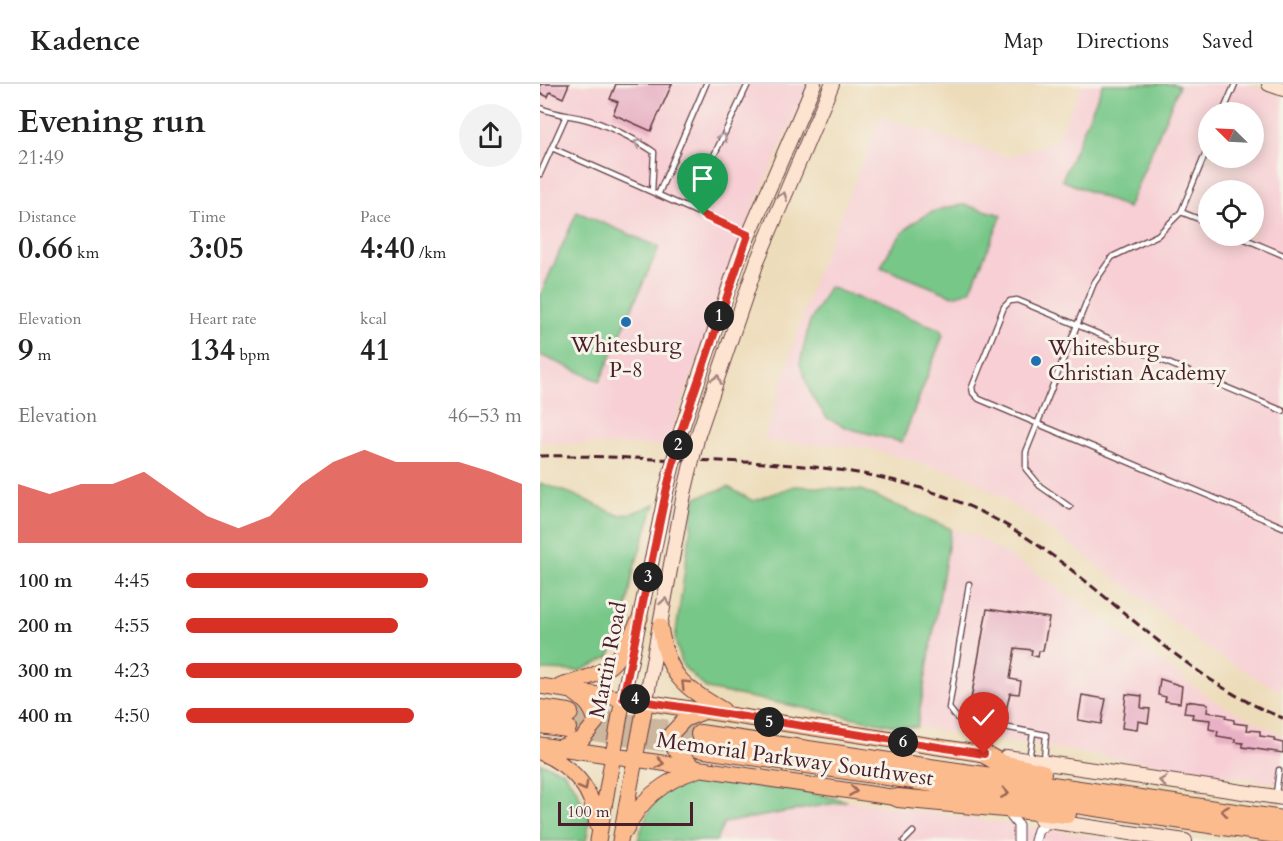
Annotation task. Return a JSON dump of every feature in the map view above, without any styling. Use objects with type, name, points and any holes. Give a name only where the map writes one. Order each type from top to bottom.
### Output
[{"type":"highway","points":[[540,709],[568,721],[540,724]]},
{"type":"highway","name":"Memorial Parkway Southwest","points":[[699,741],[1162,809],[1283,820]]},
{"type":"highway","points":[[898,798],[1135,820],[1162,809],[1140,791],[1092,784],[1002,764],[984,754]]},
{"type":"highway","name":"Memorial Parkway Southwest","points":[[1162,809],[1283,835]]},
{"type":"main road","name":"Martin Road","points":[[598,841],[623,698],[681,431],[748,235],[814,84]]},
{"type":"main road","name":"Martin Road","points":[[621,841],[684,494],[698,435],[758,259],[832,84]]},
{"type":"main road","points":[[1269,84],[1283,89]]},
{"type":"main road","points":[[547,687],[592,679],[608,670],[624,649],[640,618]]},
{"type":"main road","points":[[660,626],[671,668],[687,687],[734,716]]},
{"type":"main road","name":"Memorial Parkway Southwest","points":[[547,687],[646,700],[734,716],[1279,797]]},
{"type":"main road","points":[[558,748],[582,739],[596,722],[586,701],[571,691]]},
{"type":"main road","points":[[621,841],[630,821],[657,790],[681,775],[698,768],[674,748],[671,734],[685,719],[705,711]]},
{"type":"main road","name":"Memorial Parkway Southwest","points":[[540,745],[1182,841]]},
{"type":"main road","points":[[540,752],[576,774],[595,811],[598,841]]},
{"type":"street","points":[[1011,816],[1018,825],[1018,841]]},
{"type":"street","points":[[1035,841],[1038,830],[1051,821]]},
{"type":"lane","points":[[658,195],[706,84]]},
{"type":"lane","points":[[689,208],[748,84]]},
{"type":"lane","points":[[1227,102],[1235,84]]},
{"type":"lane","points":[[540,108],[566,116],[584,118],[644,145],[654,152],[652,192]]},
{"type":"lane","points":[[540,174],[566,116]]},
{"type":"lane","points":[[552,148],[748,235]]},
{"type":"lane","points":[[1070,507],[1040,486],[1026,469],[1026,452],[1037,423],[1094,283],[1112,257],[1158,236],[1181,212],[1199,168]]},
{"type":"lane","points":[[1181,212],[1198,219]]},
{"type":"lane","points":[[1262,246],[1283,255]]},
{"type":"lane","points":[[1283,411],[1017,300],[1010,301],[1004,307],[972,387],[973,393],[979,399],[1283,527]]},
{"type":"lane","points":[[969,584],[949,708],[957,718],[1046,735],[1044,763]]},
{"type":"lane","points":[[1028,760],[1033,733]]},
{"type":"lane","points":[[1279,770],[1279,797]]},
{"type":"lane","points":[[904,841],[913,832]]},
{"type":"shaded area","name":"Whitesburg P-8","points":[[540,84],[809,84],[756,201],[666,446],[540,443]]},
{"type":"shaded area","name":"Whitesburg Christian Academy","points":[[1082,84],[1247,84],[1283,97],[1283,682],[1279,691],[1214,653],[1039,521],[969,477],[864,447],[764,441],[813,282],[881,117],[1008,157],[1056,141]]},
{"type":"shaded area","points":[[951,529],[977,536],[1050,582],[1213,700],[1283,735],[1283,784],[917,727]]},
{"type":"shaded area","points":[[847,801],[1127,841],[716,841],[723,823]]},
{"type":"green space","points":[[1103,84],[1173,84],[1179,86],[1128,208],[1062,180]]},
{"type":"green space","points":[[965,205],[1002,215],[970,291],[953,296],[881,267],[895,242],[914,223],[937,210]]},
{"type":"green space","points":[[577,212],[659,247],[600,381],[540,355],[540,296]]},
{"type":"green space","points":[[829,287],[940,329],[943,335],[902,442],[847,428],[827,418],[811,395],[800,364],[809,324]]},
{"type":"green space","points":[[540,483],[572,494],[618,515],[630,514],[655,504],[634,568],[624,624],[609,657],[580,671],[540,670]]},
{"type":"green space","points":[[795,486],[861,490],[951,529],[917,727],[896,726],[707,689],[683,666],[675,640],[695,498],[728,487],[753,501]]},
{"type":"green space","points":[[540,763],[563,771],[576,789],[590,819],[586,841],[540,841]]},
{"type":"green space","points":[[710,780],[800,790],[847,801],[724,823],[716,841],[638,841],[643,823],[652,806],[665,791],[682,782]]},
{"type":"building","points":[[540,84],[569,84],[563,98],[550,92],[548,97],[540,93]]},
{"type":"building","points":[[616,84],[672,84],[651,131],[613,114],[618,102],[610,99]]},
{"type":"building","points":[[987,609],[1049,618],[1043,651],[1039,651],[1038,657],[1031,655],[1032,650],[1015,648],[1010,679],[1021,681],[1019,694],[1010,693],[1006,711],[970,705]]},
{"type":"building","points":[[1160,679],[1182,686],[1180,703],[1165,701],[1166,697],[1158,695]]},
{"type":"building","points":[[1126,694],[1142,696],[1141,708],[1150,709],[1148,723],[1138,721],[1137,730],[1122,728]]},
{"type":"building","points":[[1082,695],[1106,699],[1101,724],[1078,720]]},
{"type":"building","points":[[1186,701],[1208,704],[1207,712],[1226,715],[1225,718],[1234,720],[1234,723],[1248,725],[1247,730],[1260,731],[1260,736],[1275,738],[1274,741],[1283,743],[1283,753],[1243,747],[1243,743],[1235,742],[1235,739],[1217,736],[1218,731],[1209,729],[1210,720],[1192,718],[1193,714],[1184,713]]},
{"type":"tunnel","points":[[569,713],[700,734]]},
{"type":"tunnel","points":[[567,728],[698,748]]},
{"type":"railway","points":[[540,456],[783,464],[872,476],[914,486],[956,501],[997,520],[1039,546],[1186,663],[1249,703],[1283,718]]},
{"type":"place","name":"Whitesburg P-8","points":[[626,322]]},
{"type":"place","name":"Whitesburg Christian Academy","points":[[1036,361]]},
{"type":"route","points":[[703,215],[748,235],[681,431],[623,698],[984,754]]}]
